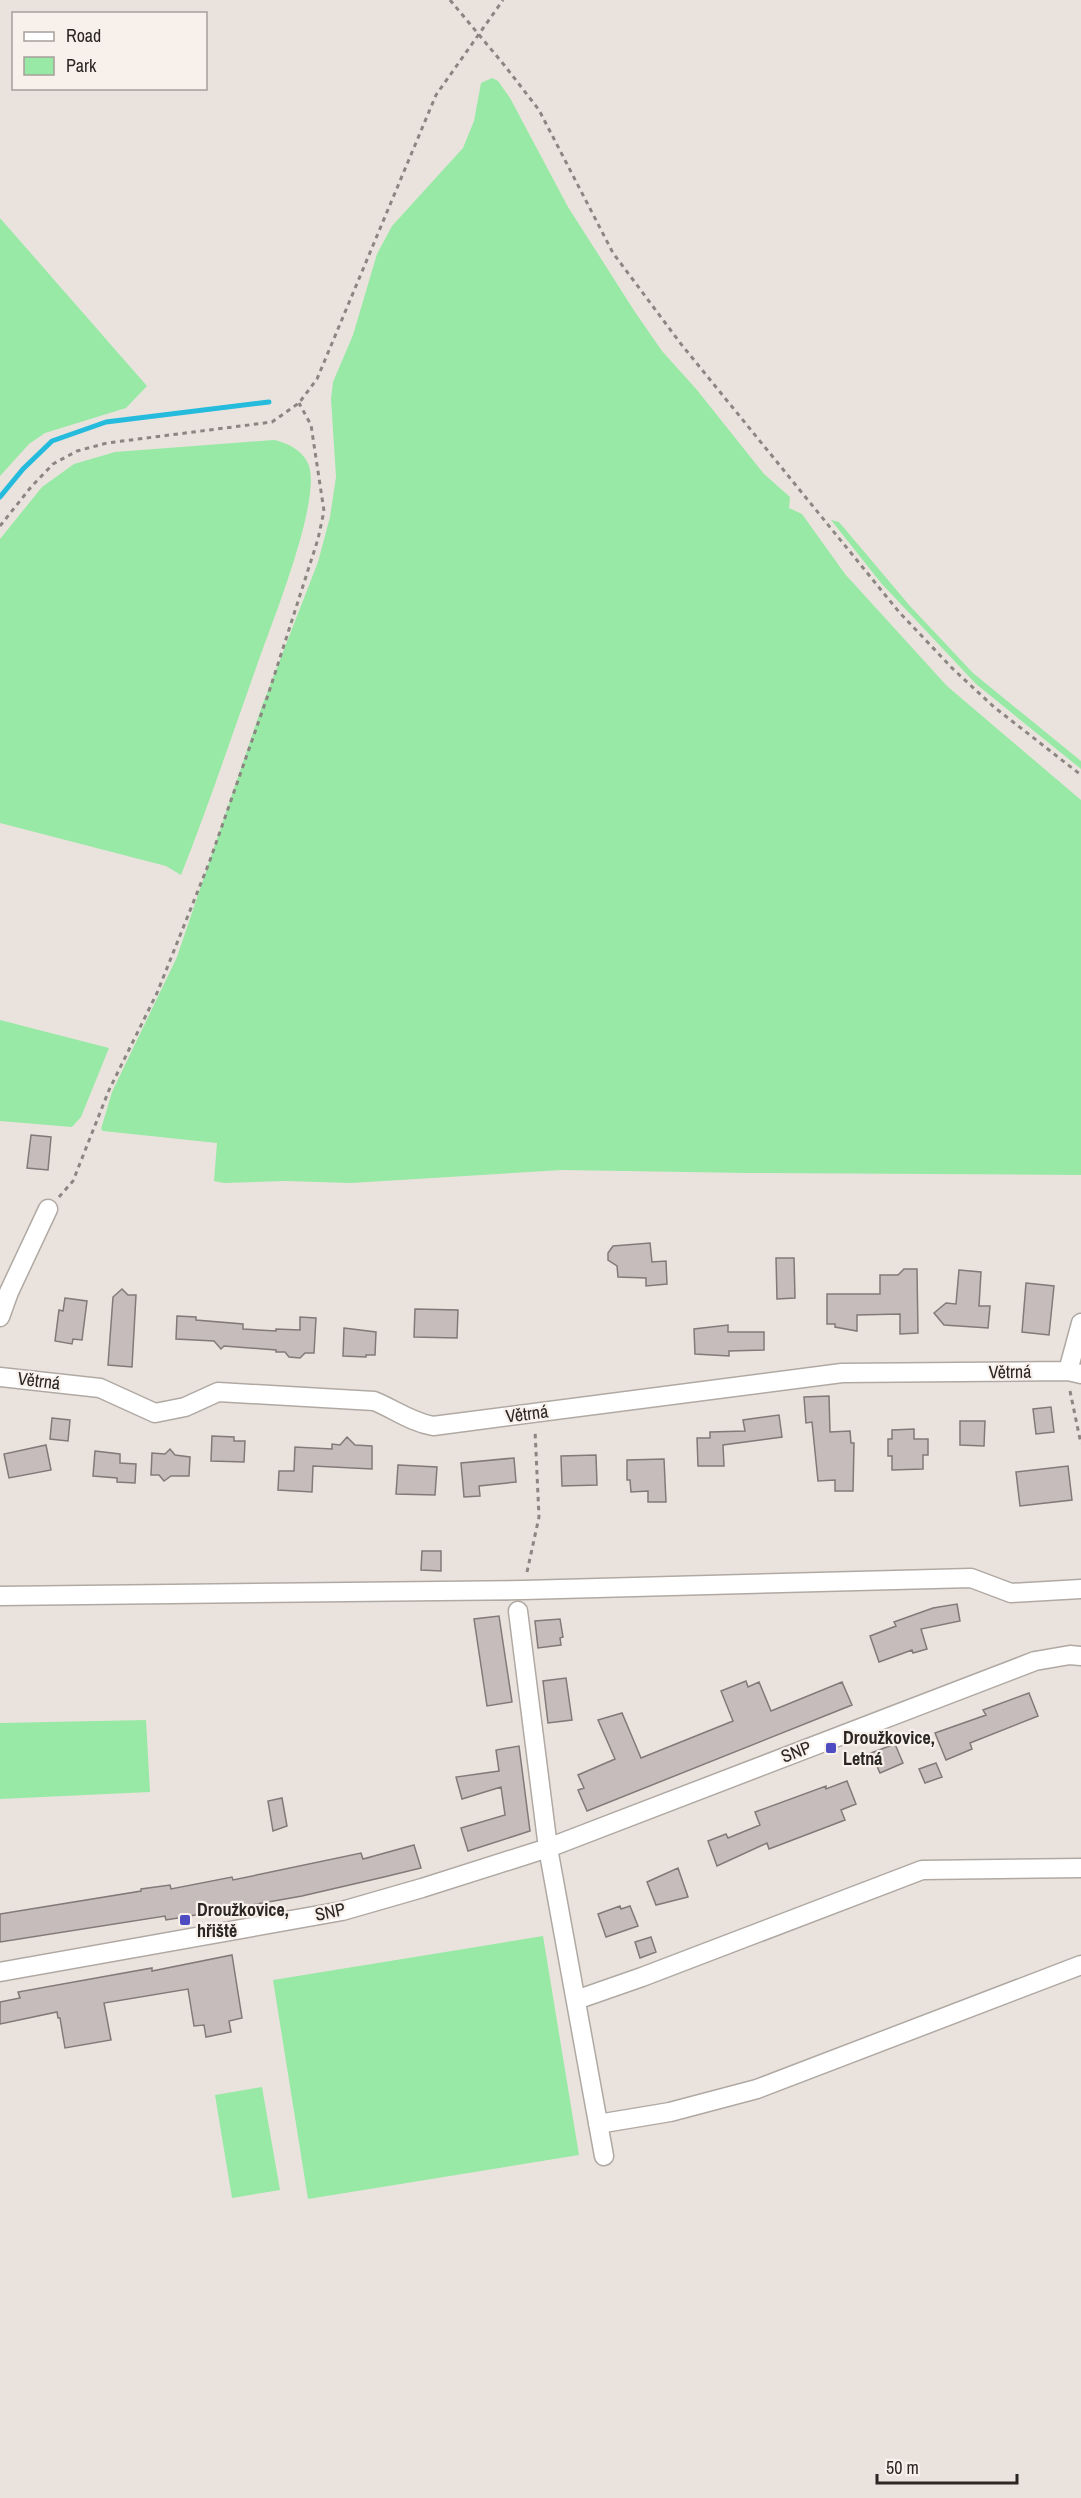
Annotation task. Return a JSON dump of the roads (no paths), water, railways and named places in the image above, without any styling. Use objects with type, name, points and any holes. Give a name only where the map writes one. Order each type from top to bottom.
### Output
[{"type":"street","points":[[0,1317],[9,1292],[48,1209]]},
{"type":"street","points":[[1074,1372],[1081,1323]]},
{"type":"street","name":"Větrná","points":[[0,1377],[100,1388],[155,1413],[185,1407],[218,1392],[374,1401],[416,1423],[433,1426],[842,1374],[1074,1372]]},
{"type":"street","points":[[0,1596],[523,1590],[971,1578],[1011,1593],[1081,1589]]},
{"type":"street","points":[[518,1611],[548,1848],[604,2156]]},
{"type":"street","name":"SNP","points":[[0,1972],[342,1911],[422,1888],[548,1848],[1035,1661],[1070,1655],[1081,1656]]},
{"type":"street","points":[[576,2000],[922,1870],[1081,1868]]},
{"type":"street","points":[[598,2124],[670,2112],[757,2089],[1081,1965]]},
{"type":"waterway","points":[[0,497],[23,469],[52,441],[106,422],[269,402]]},
{"type":"place","name":"Droužkovice, Letná","points":[[831,1748]]},
{"type":"place","name":"Droužkovice, hřiště","points":[[185,1920]]}]
